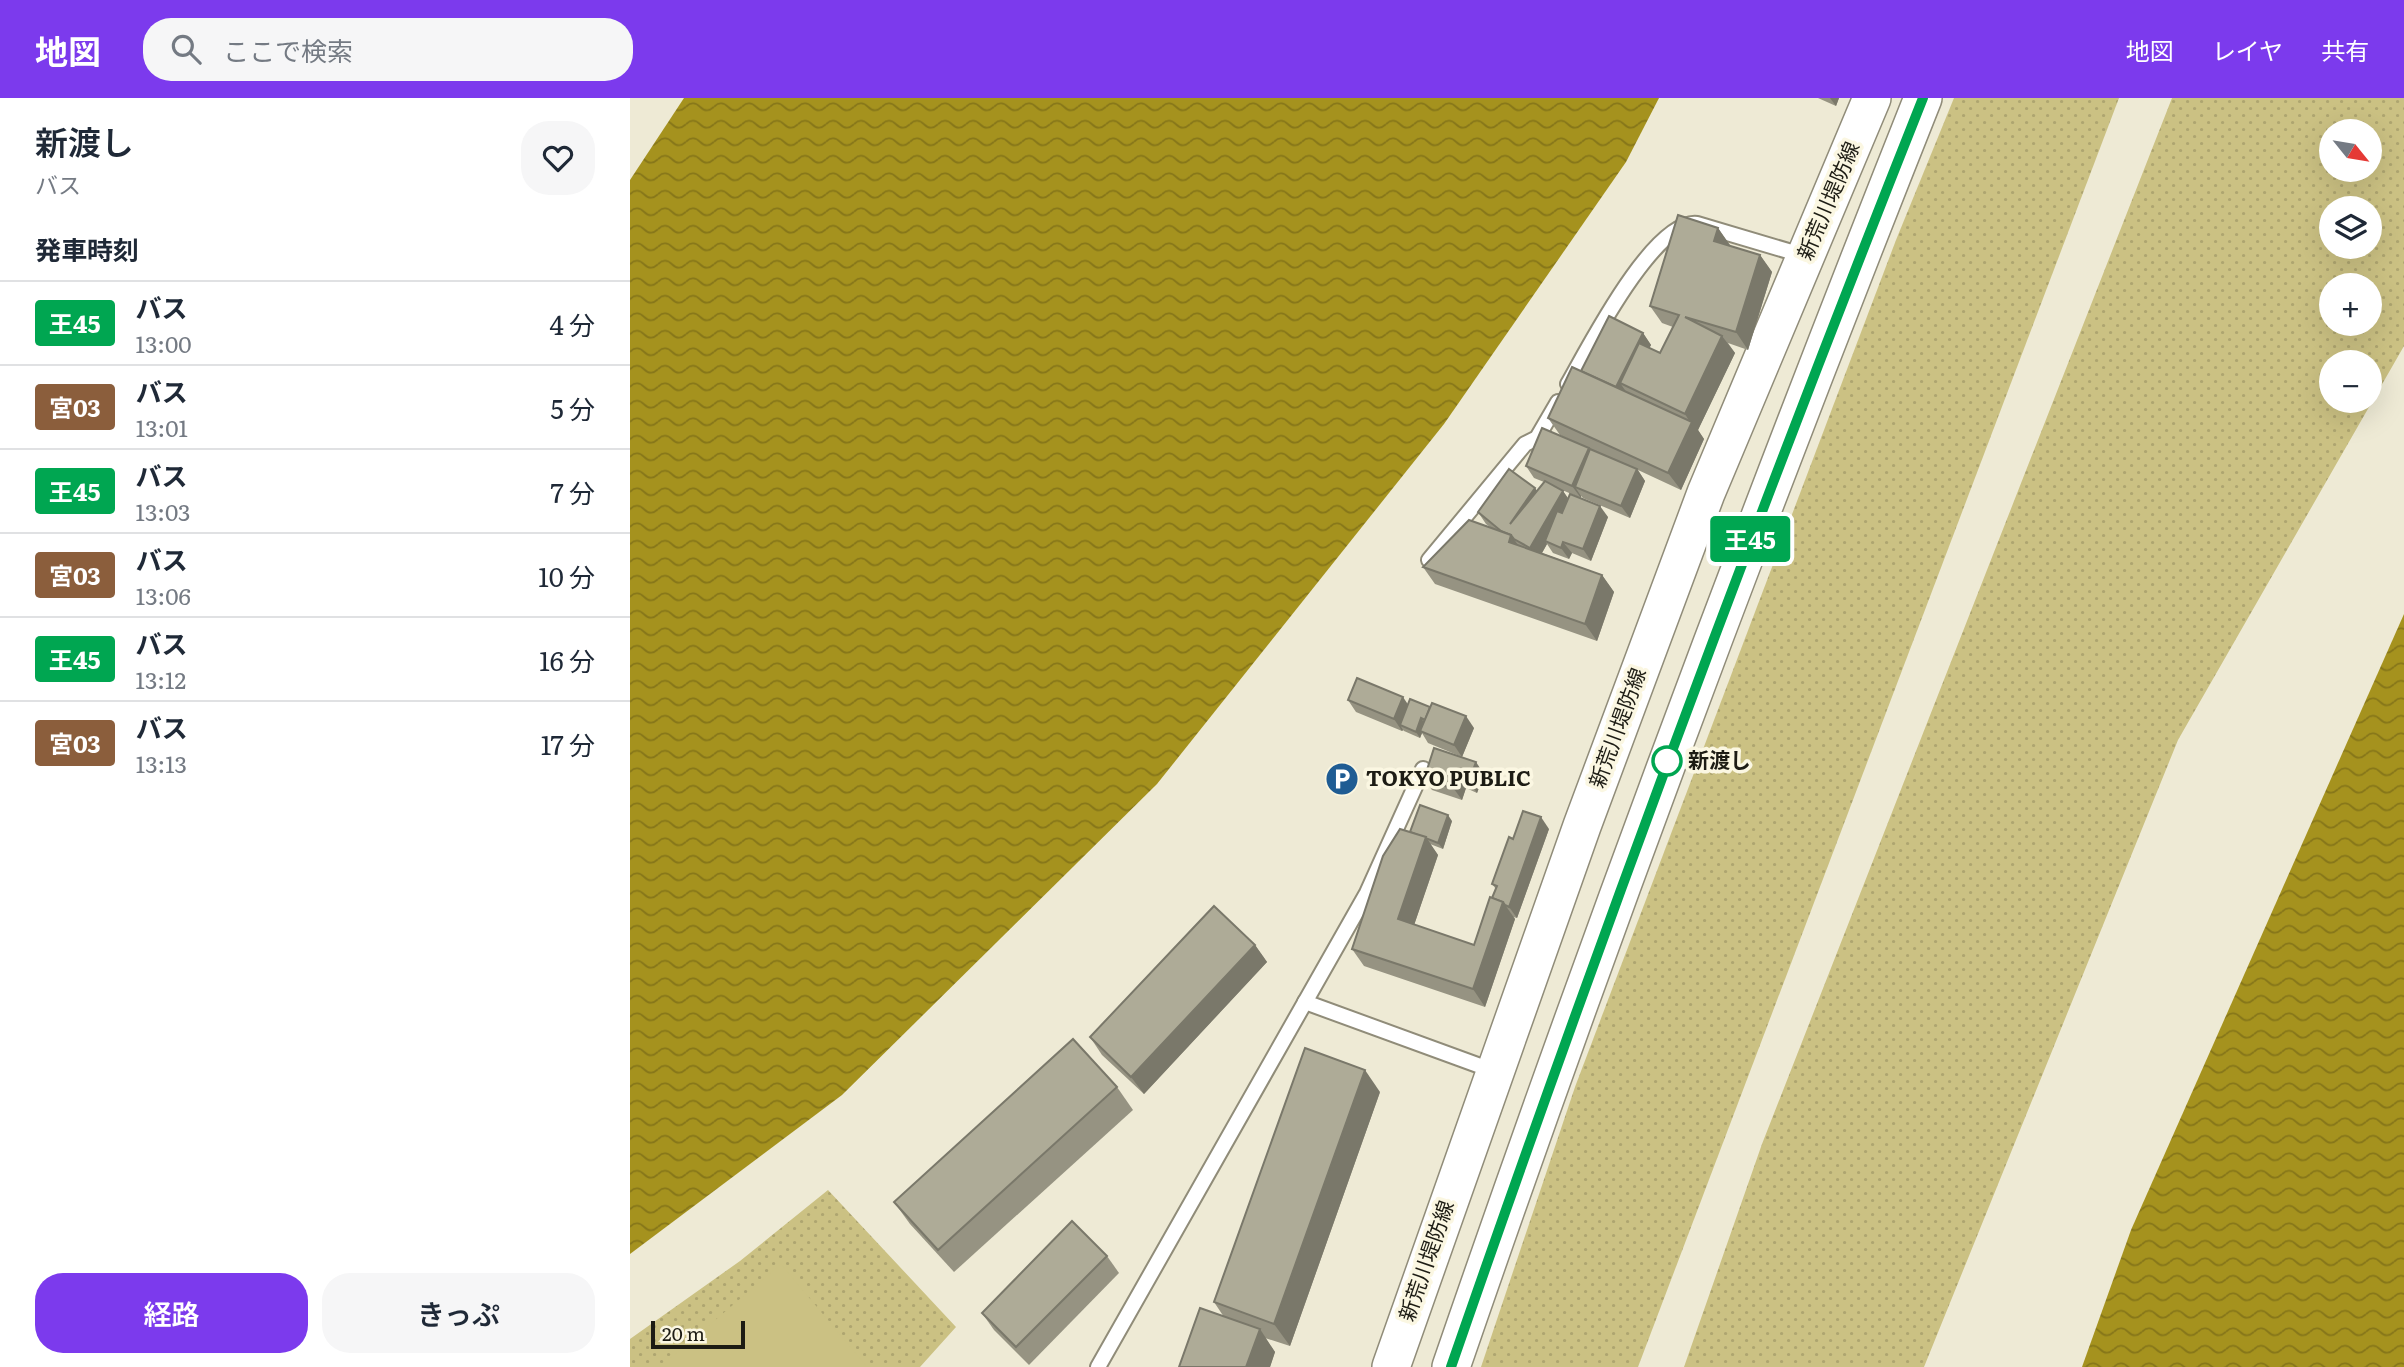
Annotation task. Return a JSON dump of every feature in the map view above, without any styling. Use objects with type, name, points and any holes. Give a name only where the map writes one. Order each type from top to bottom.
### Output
[{"type":"main road","name":"新荒川堤防線","points":[[1391,1367],[1495,1071],[1706,493],[1872,98]]},
{"type":"main road","points":[[1451,1367],[1547,1088],[1661,775],[1806,392],[1923,98]]},
{"type":"lane","points":[[1429,560],[1525,444],[1537,439],[1604,321],[1664,237],[1687,223],[1697,224],[1806,257]]},
{"type":"lane","points":[[1098,1367],[1367,892],[1423,769]]},
{"type":"lane","points":[[1305,1002],[1495,1071]]},
{"type":"shaded area","points":[[1954,98],[2119,98],[1638,1367],[1481,1367],[1575,1087],[1896,240]]},
{"type":"shaded area","points":[[2172,98],[2404,98],[2404,346],[2382,384],[2382,350],[2319,350],[2319,413],[2366,413],[2178,740],[1924,1367],[1684,1367],[1762,1144]]},
{"type":"shaded area","points":[[828,1190],[956,1327],[920,1367],[630,1367],[630,1339],[740,1261]]},
{"type":"shaded area","points":[[781,1264],[867,1367],[660,1367]]},
{"type":"water","points":[[684,98],[1659,98],[1626,162],[1444,424],[1157,784],[842,1095],[630,1254],[630,180]]},
{"type":"water","points":[[2404,614],[2404,1367],[2082,1367],[2131,1230]]},
{"type":"building","points":[[1678,215],[1718,228],[1714,241],[1760,255],[1736,332],[1685,317],[1722,336],[1685,414],[1620,383],[1639,343],[1660,353],[1679,315],[1650,306]]},
{"type":"building","points":[[1609,316],[1643,333],[1616,387],[1581,371]]},
{"type":"building","points":[[1572,367],[1692,422],[1668,473],[1548,418]]},
{"type":"building","points":[[1542,428],[1589,448],[1572,486],[1526,466]]},
{"type":"building","points":[[1590,449],[1637,469],[1621,506],[1575,487]]},
{"type":"building","points":[[1509,469],[1535,488],[1510,524],[1545,481],[1563,491],[1530,548],[1501,531],[1478,512]]},
{"type":"building","points":[[1570,494],[1600,506],[1583,549],[1563,542],[1561,548],[1545,541],[1557,511],[1562,513]]},
{"type":"building","points":[[1469,520],[1511,535],[1509,542],[1602,575],[1585,624],[1423,567]]},
{"type":"building","points":[[1357,678],[1403,697],[1394,719],[1348,700]]},
{"type":"building","points":[[1410,699],[1430,707],[1425,720],[1421,718],[1416,732],[1400,725]]},
{"type":"building","points":[[1432,703],[1466,716],[1454,745],[1420,731]]},
{"type":"building","points":[[1434,748],[1476,762],[1469,781],[1458,776],[1454,789],[1424,779]]},
{"type":"building","points":[[1420,805],[1448,815],[1438,843],[1410,832]]},
{"type":"building","points":[[1523,811],[1541,817],[1509,907],[1492,898],[1497,886],[1492,884],[1509,837],[1513,839]]},
{"type":"building","points":[[1400,829],[1426,837],[1398,919],[1474,945],[1490,897],[1503,902],[1473,989],[1352,949],[1383,856]]},
{"type":"building","points":[[1214,906],[1255,945],[1131,1077],[1090,1037]]},
{"type":"building","points":[[1073,1039],[1117,1087],[938,1250],[894,1202]]},
{"type":"building","points":[[1305,1048],[1365,1070],[1274,1324],[1214,1302]]},
{"type":"building","points":[[1072,1221],[1107,1256],[1016,1347],[982,1313]]},
{"type":"building","points":[[1200,1308],[1260,1329],[1246,1367],[1179,1367]]},
{"type":"bus line","name":"王45","points":[[1451,1367],[1547,1088],[1661,775],[1806,392],[1923,98]]},
{"type":"place","name":"新渡し","points":[[1667,761]]},
{"type":"place","name":"TOKYO PUBLIC","points":[[1342,779]]}]
